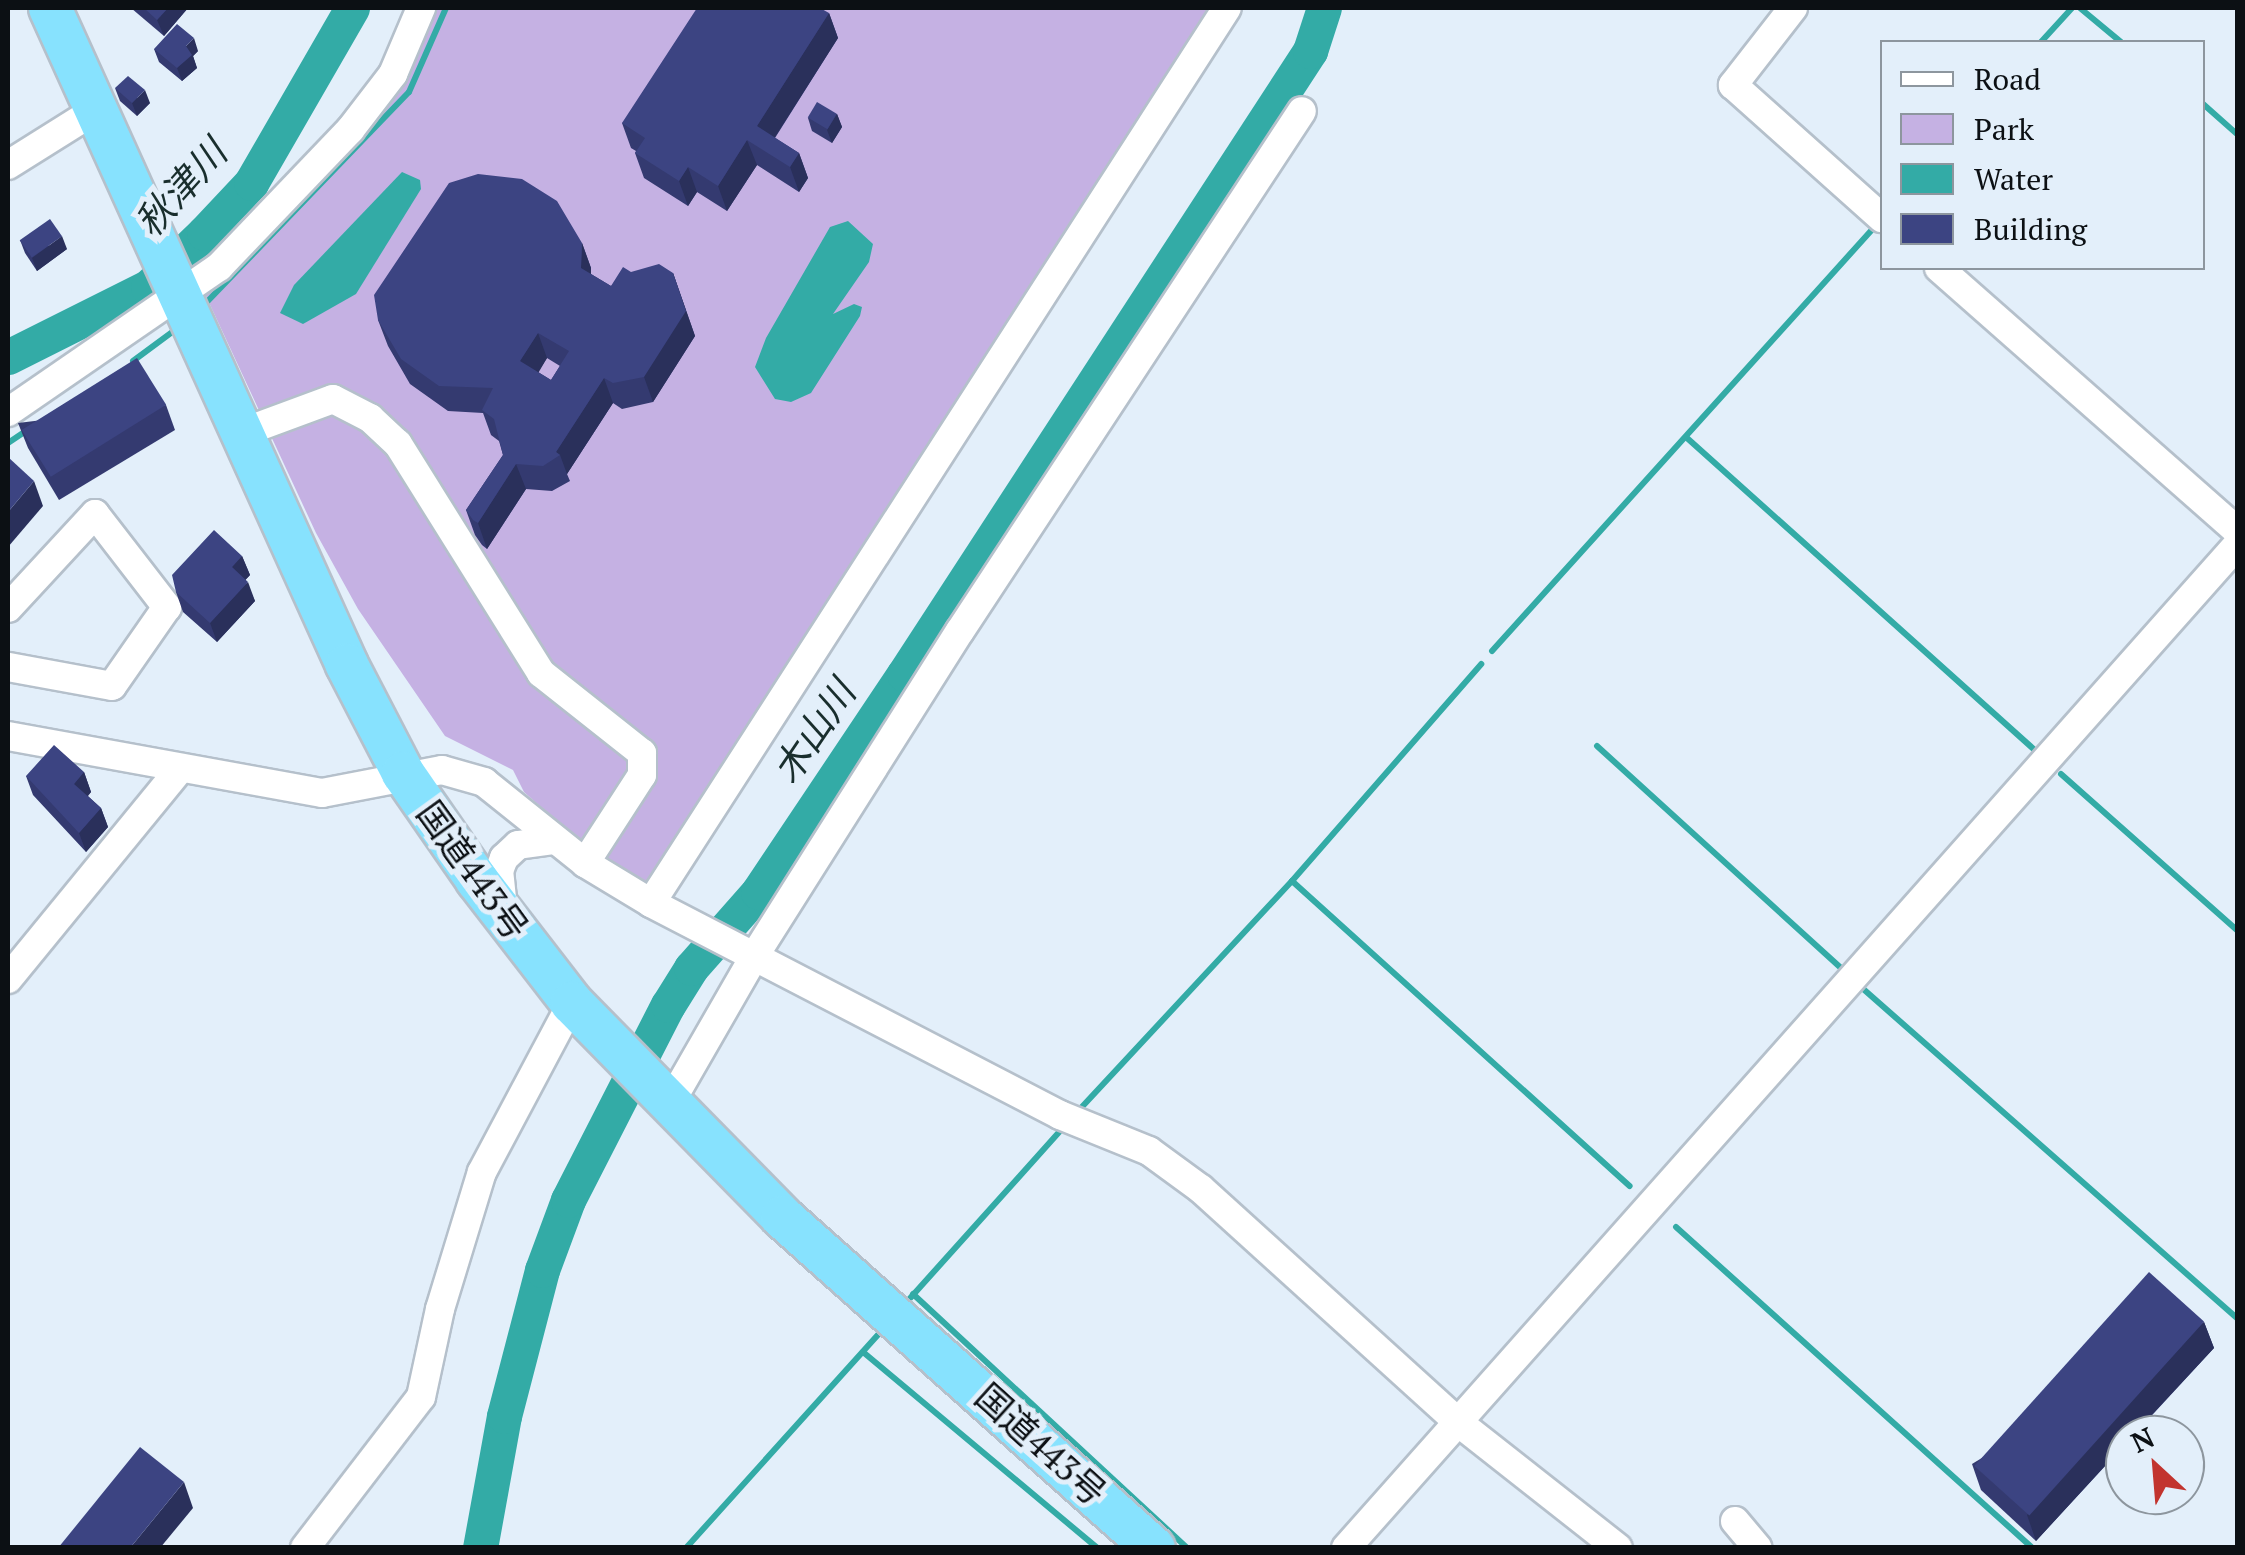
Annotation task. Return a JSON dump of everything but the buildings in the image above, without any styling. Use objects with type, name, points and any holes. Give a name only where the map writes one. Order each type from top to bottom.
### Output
[{"type":"highway","name":"国道443号","points":[[50,8],[241,433],[403,773],[506,919],[578,1008],[782,1217],[1154,1548]]},
{"type":"street","points":[[8,412],[187,311],[350,130],[393,74],[420,8]]},
{"type":"street","points":[[656,905],[1227,8]]},
{"type":"street","points":[[1793,8],[1733,85],[1880,216]]},
{"type":"street","points":[[670,1104],[755,955],[1302,111]]},
{"type":"street","points":[[8,165],[94,112]]},
{"type":"street","points":[[1941,270],[2238,532]]},
{"type":"street","points":[[241,433],[332,398],[370,418],[398,444],[541,673],[642,752],[642,775],[586,863]]},
{"type":"street","points":[[8,608],[95,514],[167,607],[112,686],[8,667]]},
{"type":"street","points":[[1346,1548],[2238,544]]},
{"type":"street","points":[[8,736],[322,793],[361,790],[403,773],[442,770],[484,782],[586,863],[656,905],[1060,1115],[1149,1151],[1201,1189],[1459,1423],[1618,1548]]},
{"type":"street","points":[[8,978],[180,769]]},
{"type":"street","points":[[506,919],[499,894],[504,858],[518,845],[555,840]]},
{"type":"street","points":[[305,1548],[421,1398],[440,1310],[482,1172],[578,1008]]},
{"type":"street","points":[[1735,1521],[1758,1548]]},
{"type":"green space","points":[[427,8],[1211,8],[650,890],[575,837],[524,792],[513,770],[445,736],[358,609],[316,533],[205,294],[300,203],[388,98]]},
{"type":"water","points":[[402,172],[420,180],[421,189],[356,294],[303,324],[280,313],[294,285]]},
{"type":"water","points":[[848,221],[873,244],[869,262],[833,314],[854,304],[862,307],[860,316],[811,393],[791,402],[775,399],[755,367],[766,338],[830,227]]},
{"type":"waterway","name":"秋津川","points":[[8,357],[148,287],[204,233],[251,183],[352,8]]},
{"type":"waterway","points":[[203,306],[409,92],[446,8]]},
{"type":"waterway","name":"木山川","points":[[480,1548],[504,1416],[542,1270],[568,1200],[668,1005],[691,968],[758,892],[904,674],[1310,51],[1324,8]]},
{"type":"waterway","points":[[2043,40],[2072,8]]},
{"type":"waterway","points":[[2080,8],[2119,40]]},
{"type":"waterway","points":[[2205,106],[2238,135]]},
{"type":"waterway","points":[[1492,651],[1878,223]]},
{"type":"waterway","points":[[133,361],[179,327]]},
{"type":"waterway","points":[[8,443],[26,431]]},
{"type":"waterway","points":[[1687,438],[2039,754]]},
{"type":"waterway","points":[[1080,1109],[1292,881],[1481,664]]},
{"type":"waterway","points":[[1597,746],[1842,969]]},
{"type":"waterway","points":[[2061,774],[2238,931]]},
{"type":"waterway","points":[[1292,881],[1630,1186]]},
{"type":"waterway","points":[[1861,987],[2238,1319]]},
{"type":"waterway","points":[[904,1305],[1059,1132]]},
{"type":"waterway","points":[[1676,1227],[2033,1548]]},
{"type":"waterway","points":[[913,1294],[1187,1548]]},
{"type":"waterway","points":[[686,1548],[883,1329]]},
{"type":"waterway","points":[[863,1352],[1097,1548]]}]
